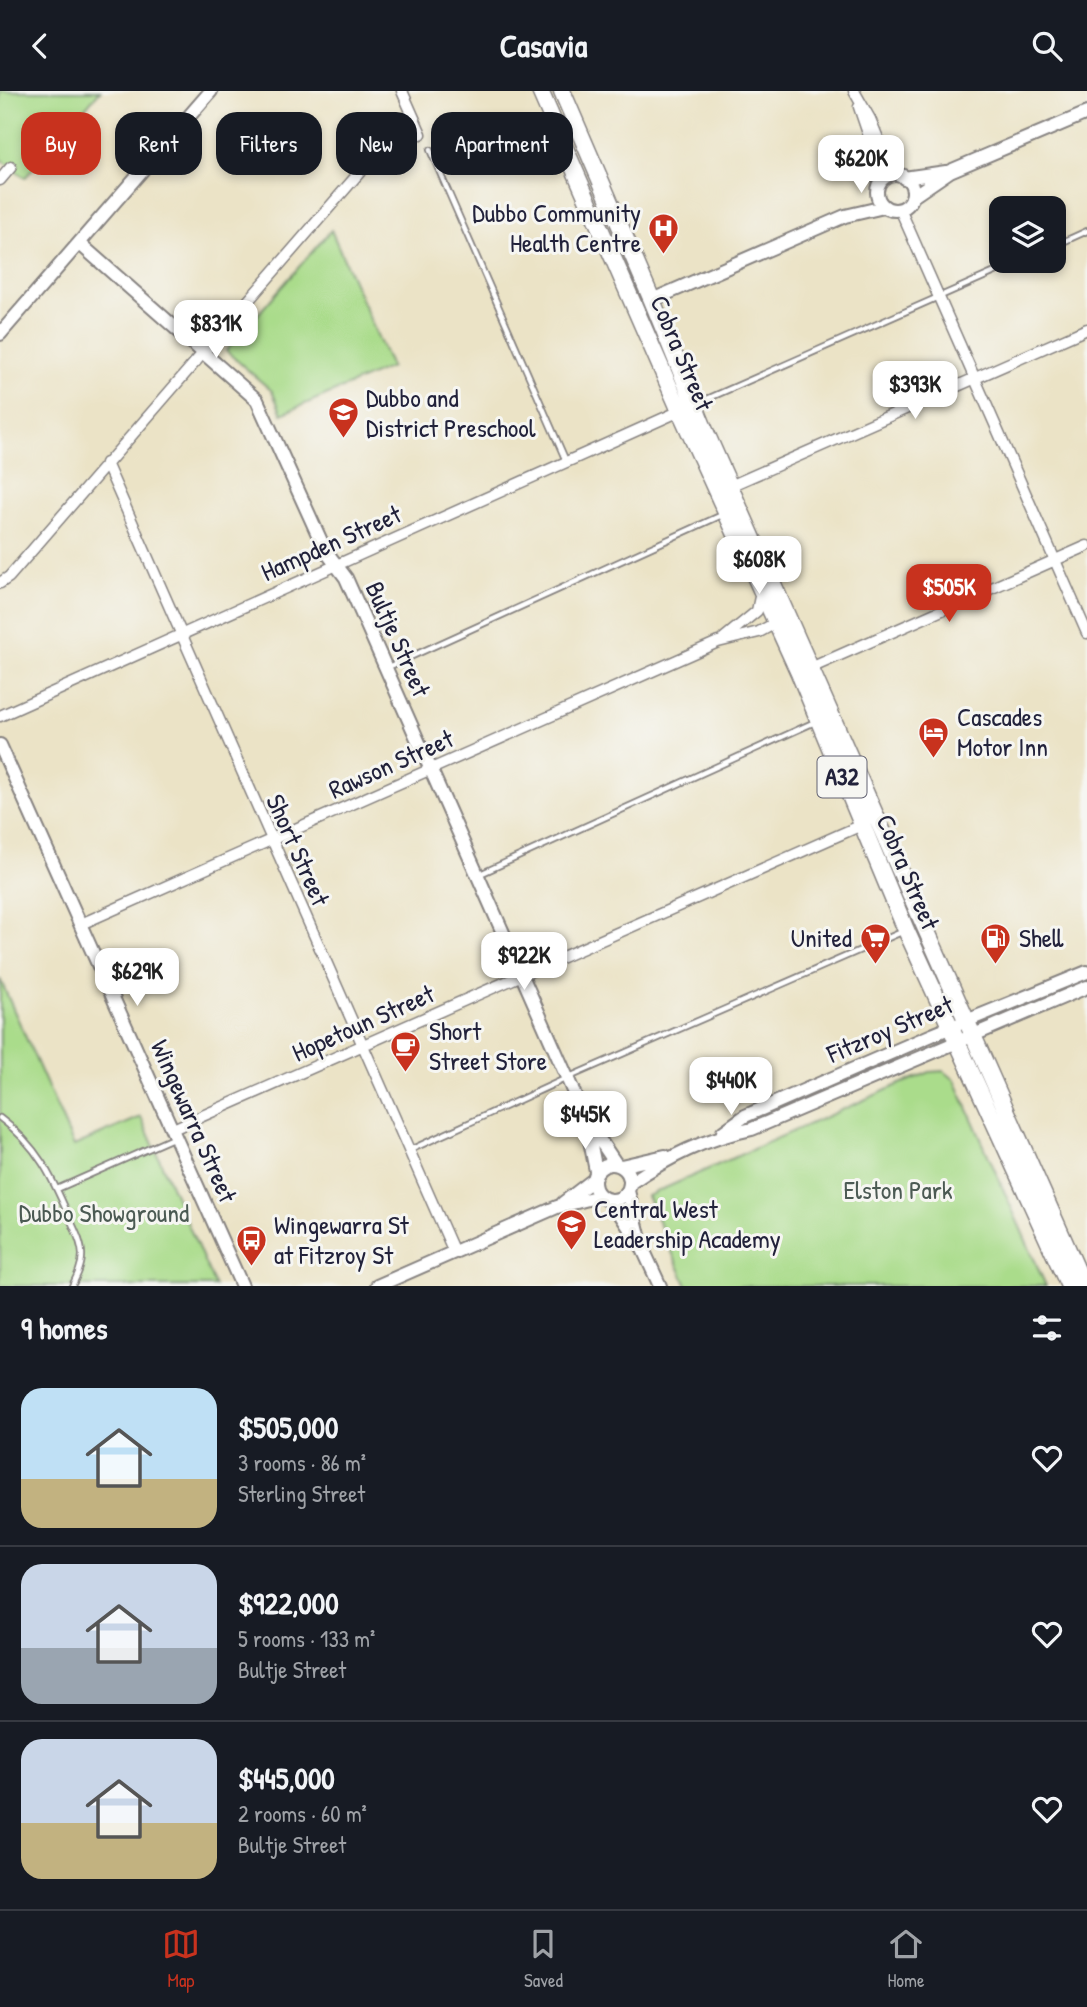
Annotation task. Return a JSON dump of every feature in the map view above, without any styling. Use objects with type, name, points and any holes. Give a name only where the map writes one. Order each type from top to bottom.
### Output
[{"type":"highway","name":"Cobra Street","points":[[540,91],[653,345],[687,408],[703,426],[730,486],[764,580],[776,624],[805,670],[819,720],[966,1021],[1084,1286]]},
{"type":"highway","name":"Cobra Street","points":[[562,91],[652,300],[687,408],[727,511],[764,580],[805,670],[869,822],[906,930],[1069,1286]]},
{"type":"highway","points":[[652,300],[645,316],[653,345]]},
{"type":"street","points":[[0,334],[211,91]]},
{"type":"street","points":[[402,91],[411,112]]},
{"type":"street","points":[[856,95],[870,119],[884,153],[911,185],[912,197]]},
{"type":"street","points":[[856,95],[878,166],[878,188],[884,207]]},
{"type":"street","points":[[652,300],[845,216],[884,207],[895,210],[906,207],[912,197],[950,171],[1087,113]]},
{"type":"street","points":[[417,126],[421,134]]},
{"type":"street","points":[[0,180],[11,167]]},
{"type":"street","points":[[845,216],[891,175],[902,177],[950,171]]},
{"type":"street","points":[[0,583],[9,576],[357,175]]},
{"type":"street","points":[[900,209],[1087,633]]},
{"type":"street","name":"Bultje Street","points":[[79,243],[257,400],[324,549],[346,577],[585,1118],[618,1165]]},
{"type":"street","points":[[727,511],[725,495],[730,486],[1087,328]]},
{"type":"street","name":"Hampden Street","points":[[0,716],[687,408]]},
{"type":"street","name":"Short Street","points":[[106,463],[454,1252]]},
{"type":"street","points":[[805,670],[1087,547]]},
{"type":"street","name":"Rawson Street","points":[[718,642],[757,611],[764,580]]},
{"type":"street","name":"Rawson Street","points":[[81,924],[718,642],[759,632],[776,624]]},
{"type":"street","name":"Wingewarra Street","points":[[0,745],[242,1286]]},
{"type":"street","name":"Hopetoun Street","points":[[175,1133],[363,1046],[869,822]]},
{"type":"street","name":"Fitzroy Street","points":[[717,1137],[745,1116],[950,1027],[1087,972]]},
{"type":"street","name":"Fitzroy Street","points":[[618,1165],[676,1154],[717,1137],[752,1129],[1087,987]]},
{"type":"street","name":"Bultje Street","points":[[585,1118],[595,1176]]},
{"type":"street","name":"Fitzroy Street","points":[[629,1187],[676,1154]]},
{"type":"street","points":[[557,1207],[607,1164],[618,1165],[628,1173],[642,1247]]},
{"type":"street","points":[[595,1176],[594,1186],[642,1247],[660,1286]]},
{"type":"street","points":[[377,1286],[557,1207],[621,1198],[629,1187]]},
{"type":"lane","points":[[430,150],[566,462]]},
{"type":"lane","points":[[1066,241],[1087,231]]},
{"type":"lane","points":[[687,408],[992,273]]},
{"type":"lane","points":[[385,669],[727,511]]},
{"type":"lane","points":[[477,875],[819,720]]},
{"type":"lane","points":[[409,1150],[906,930]]},
{"type":"lane","points":[[0,1118],[34,1148],[57,1189],[82,1254],[81,1267],[72,1286]]},
{"type":"lane","points":[[57,1189],[175,1133]]},
{"type":"green space","points":[[0,91],[100,91],[82,112],[21,112],[21,175],[0,159]]},
{"type":"green space","points":[[331,230],[391,367],[282,414],[272,391],[226,351]]},
{"type":"green space","name":"Dubbo Showground","points":[[0,979],[74,1146],[141,1117],[215,1286],[0,1286]]},
{"type":"green space","name":"Elston Park","points":[[944,1071],[955,1080],[1046,1286],[687,1286],[647,1196],[900,1084],[930,1072]]},
{"type":"place","name":"Dubbo Community Health Centre","points":[[664,255]]},
{"type":"place","name":"Dubbo and District Preschool","points":[[343,440]]},
{"type":"place","name":"Cascades Motor Inn","points":[[934,759]]},
{"type":"place","name":"United","points":[[875,965]]},
{"type":"place","name":"Shell","points":[[996,965]]},
{"type":"place","name":"Short Street Store","points":[[406,1073]]},
{"type":"place","name":"Central West Leadership Academy","points":[[571,1251]]},
{"type":"place","name":"Wingewarra St at Fitzroy St","points":[[251,1267]]}]
